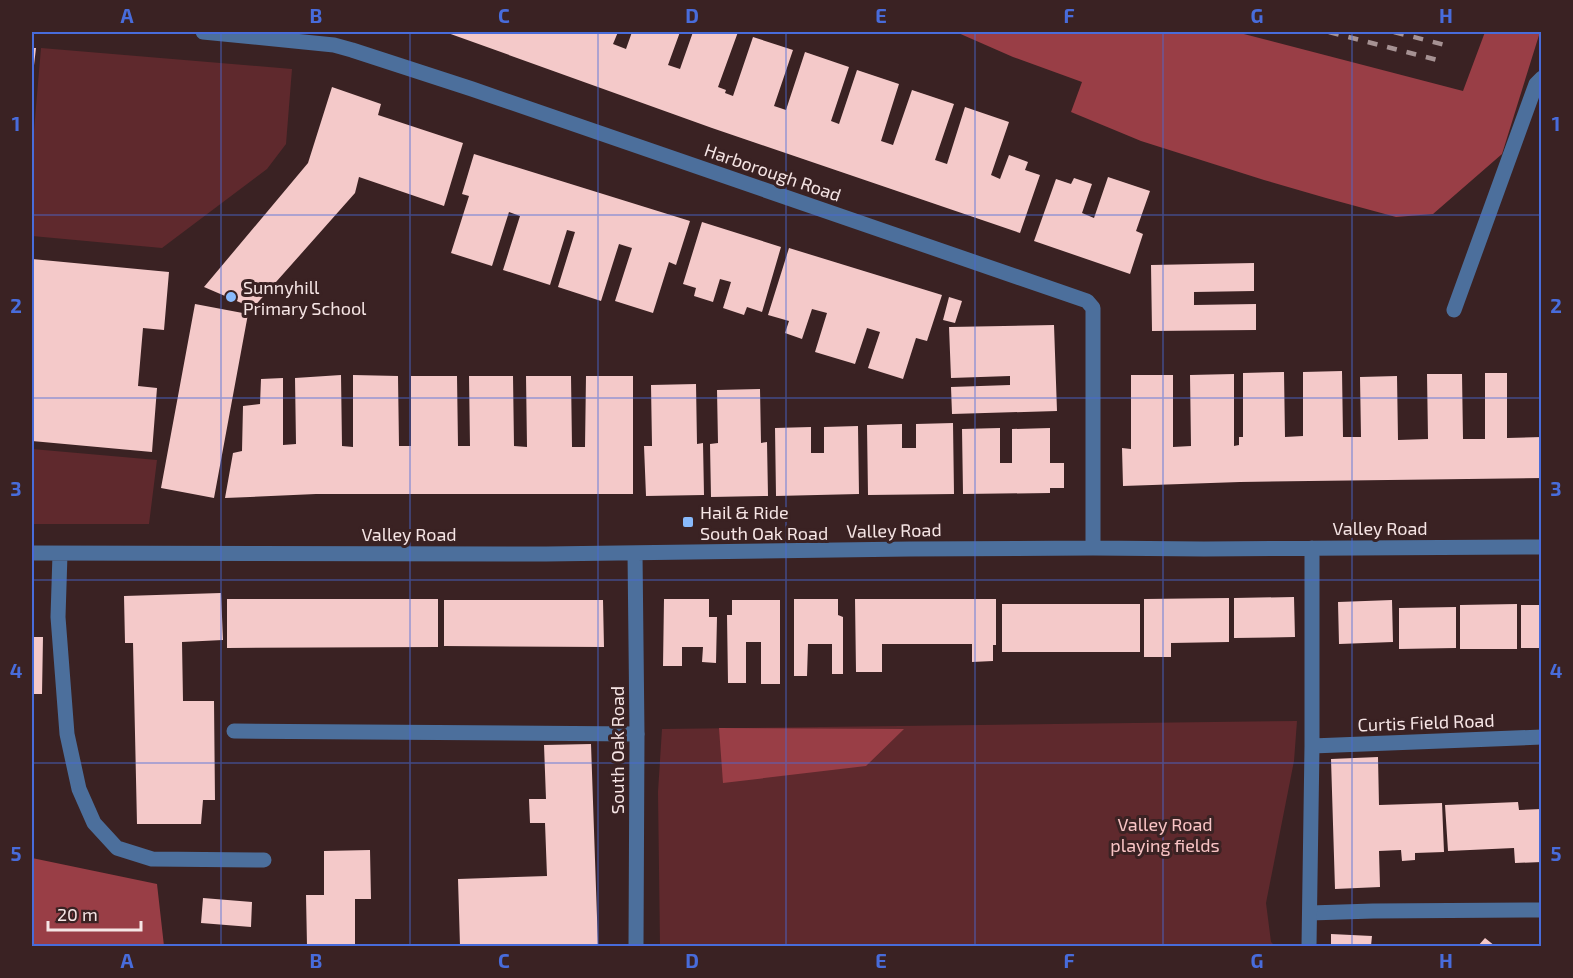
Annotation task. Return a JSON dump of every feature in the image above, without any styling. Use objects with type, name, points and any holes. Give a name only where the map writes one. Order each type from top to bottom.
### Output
[{"type":"street","name":"Harborough Road","points":[[202,32],[334,45],[352,50],[472,89],[1087,301],[1093,308],[1093,548]]},
{"type":"street","points":[[1454,310],[1536,84],[1542,78]]},
{"type":"street","name":"Valley Road","points":[[32,553],[635,553],[1542,546]]},
{"type":"street","points":[[1309,946],[1312,548]]},
{"type":"street","name":"South Oak Road","points":[[635,553],[636,946]]},
{"type":"street","points":[[60,554],[58,617],[67,734],[79,789],[94,823],[117,848],[152,859],[264,860]]},
{"type":"street","points":[[234,731],[637,734]]},
{"type":"street","name":"Curtis Field Road","points":[[1312,746],[1542,737]]},
{"type":"street","points":[[1310,913],[1542,910]]},
{"type":"green space","points":[[41,48],[292,69],[286,144],[267,169],[162,248],[32,236],[32,154]]},
{"type":"green space","points":[[32,449],[157,460],[149,524],[32,524]]},
{"type":"green space","name":"Valley Road playing fields","points":[[1297,721],[1294,761],[1266,903],[1271,942],[1275,946],[660,946],[658,792],[662,729]]},
{"type":"shaded area","points":[[956,32],[1236,32],[1463,91],[1485,32],[1540,32],[1502,154],[1433,214],[1396,217],[1264,180],[1141,141],[1071,112],[1082,82],[1013,57]]},
{"type":"shaded area","points":[[719,728],[904,729],[866,766],[723,783]]},
{"type":"shaded area","points":[[32,858],[157,884],[164,946],[32,946]]},
{"type":"building","points":[[445,32],[564,32],[570,34],[571,32],[618,32],[613,44],[626,49],[632,32],[680,32],[668,65],[680,69],[693,32],[738,32],[718,87],[726,90],[725,93],[733,96],[753,37],[793,50],[774,106],[786,110],[805,52],[849,67],[831,121],[839,124],[857,70],[899,84],[881,141],[893,145],[912,90],[954,104],[935,160],[947,164],[965,107],[1009,122],[991,175],[1000,179],[1009,155],[1028,162],[1025,170],[1040,175],[1020,233],[712,128]]},
{"type":"building","points":[[32,48],[36,48],[33,74],[32,74]]},
{"type":"building","points":[[332,87],[381,104],[378,115],[463,143],[444,206],[359,177],[355,193],[253,308],[204,287],[308,163]]},
{"type":"building","points":[[474,154],[690,221],[676,265],[669,262],[653,313],[615,301],[632,248],[619,244],[601,301],[558,287],[575,232],[567,230],[550,285],[503,270],[520,216],[509,212],[492,266],[451,253],[469,196],[462,194]]},
{"type":"building","points":[[1108,177],[1150,191],[1136,231],[1143,234],[1130,274],[1034,241],[1056,179],[1071,184],[1074,178],[1092,184],[1082,213],[1094,218]]},
{"type":"building","points":[[702,222],[781,247],[762,312],[747,307],[744,315],[723,308],[731,282],[720,279],[713,302],[694,296],[696,288],[683,284]]},
{"type":"building","points":[[789,248],[942,295],[927,341],[916,338],[903,379],[868,368],[880,332],[867,328],[855,364],[815,352],[827,313],[812,309],[802,339],[785,333],[789,321],[768,315]]},
{"type":"building","points":[[32,259],[169,272],[164,330],[143,328],[138,386],[157,388],[152,452],[32,441]]},
{"type":"building","points":[[1254,263],[1254,291],[1194,292],[1194,305],[1256,304],[1256,330],[1152,331],[1151,265]]},
{"type":"building","points":[[949,297],[962,301],[955,323],[943,320]]},
{"type":"building","points":[[195,304],[248,314],[214,498],[161,488]]},
{"type":"building","points":[[1054,325],[1057,411],[952,414],[951,387],[1010,385],[1010,376],[951,378],[949,327]]},
{"type":"building","points":[[1342,371],[1343,437],[1361,437],[1360,377],[1397,376],[1398,440],[1428,439],[1427,374],[1462,374],[1463,439],[1485,439],[1485,373],[1507,373],[1507,438],[1542,437],[1542,478],[1123,486],[1122,448],[1131,449],[1131,375],[1173,375],[1173,447],[1191,446],[1190,375],[1234,374],[1234,446],[1239,445],[1239,437],[1243,437],[1243,373],[1284,372],[1285,437],[1303,436],[1303,372]]},
{"type":"building","points":[[341,375],[342,446],[353,447],[353,375],[398,376],[399,446],[411,446],[411,376],[457,376],[458,446],[470,446],[469,376],[513,376],[514,446],[527,447],[526,376],[571,376],[572,447],[585,447],[586,376],[633,376],[633,494],[316,494],[225,498],[233,453],[242,451],[243,406],[260,404],[261,379],[283,378],[283,445],[296,444],[295,378]]},
{"type":"building","points":[[696,384],[697,444],[703,443],[704,495],[646,496],[644,446],[652,446],[651,385]]},
{"type":"building","points":[[760,389],[761,443],[767,442],[768,496],[711,497],[710,444],[718,443],[717,390]]},
{"type":"building","points":[[953,423],[954,494],[868,495],[867,425],[902,424],[902,448],[916,448],[916,424]]},
{"type":"building","points":[[858,426],[859,494],[776,496],[775,428],[811,427],[811,453],[824,453],[824,427]]},
{"type":"building","points":[[1000,428],[1000,463],[1012,463],[1012,429],[1050,428],[1050,463],[1064,463],[1064,488],[1050,488],[1050,493],[963,494],[962,429]]},
{"type":"building","points":[[221,593],[223,640],[182,642],[183,701],[214,701],[215,800],[203,800],[201,824],[137,824],[133,643],[125,643],[124,596]]},
{"type":"building","points":[[1294,597],[1295,637],[1234,638],[1234,598]]},
{"type":"building","points":[[1229,598],[1229,642],[1171,643],[1171,657],[1144,657],[1144,599]]},
{"type":"building","points":[[227,599],[438,599],[438,647],[227,648]]},
{"type":"building","points":[[664,599],[709,599],[709,617],[717,617],[716,663],[702,662],[703,647],[682,647],[682,666],[663,666]]},
{"type":"building","points":[[794,599],[838,599],[838,615],[843,617],[843,674],[832,674],[832,644],[808,644],[807,676],[794,676]]},
{"type":"building","points":[[855,599],[996,599],[996,645],[993,645],[993,661],[972,662],[972,644],[882,644],[882,672],[856,672]]},
{"type":"building","points":[[444,600],[603,600],[604,647],[444,646]]},
{"type":"building","points":[[732,600],[780,600],[780,684],[761,684],[761,642],[746,642],[746,683],[728,683],[727,615],[732,615]]},
{"type":"building","points":[[1392,600],[1393,642],[1339,644],[1338,602]]},
{"type":"building","points":[[1002,604],[1140,604],[1140,652],[1002,652]]},
{"type":"building","points":[[1517,604],[1517,649],[1460,649],[1460,605]]},
{"type":"building","points":[[1521,605],[1542,605],[1542,648],[1521,648]]},
{"type":"building","points":[[1456,607],[1456,648],[1399,649],[1399,608]]},
{"type":"building","points":[[32,637],[43,637],[42,694],[32,694]]},
{"type":"building","points":[[591,744],[598,946],[460,946],[458,879],[547,876],[545,823],[530,823],[529,799],[546,799],[544,745]]},
{"type":"building","points":[[1378,757],[1379,805],[1442,803],[1444,852],[1415,853],[1415,860],[1402,861],[1401,850],[1379,851],[1380,887],[1335,889],[1331,759]]},
{"type":"building","points":[[1518,802],[1519,810],[1542,809],[1542,862],[1515,863],[1514,848],[1448,851],[1445,805]]},
{"type":"building","points":[[370,850],[371,899],[355,899],[355,946],[307,946],[306,895],[324,895],[324,851]]},
{"type":"building","points":[[203,898],[252,902],[251,927],[201,923]]},
{"type":"building","points":[[1331,934],[1372,936],[1371,946],[1331,946]]},
{"type":"building","points":[[1485,938],[1495,946],[1478,946]]},
{"type":"railway","points":[[1329,32],[1445,62]]},
{"type":"railway","points":[[1394,32],[1449,46]]},
{"type":"place","name":"Sunnyhill Primary School","points":[[231,297]]},
{"type":"place","name":"Hail & Ride South Oak Road","points":[[688,522]]}]
